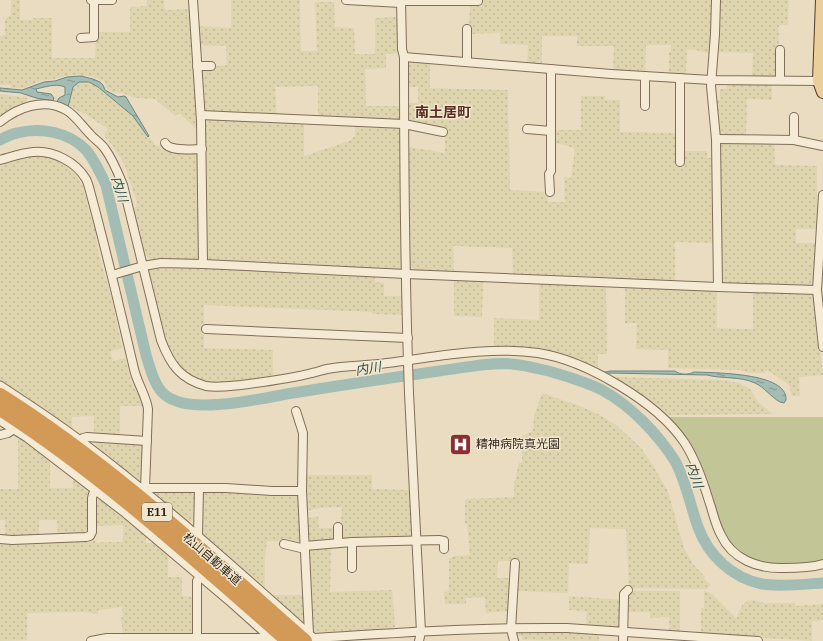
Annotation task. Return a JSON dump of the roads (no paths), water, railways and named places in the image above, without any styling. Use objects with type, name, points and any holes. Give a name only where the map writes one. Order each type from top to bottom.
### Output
[{"type":"highway","name":"松山自動車道","points":[[0,395],[88,457],[311,639]]},
{"type":"highway","name":"松山自動車道","points":[[0,409],[81,466],[144,516],[288,641]]},
{"type":"main road","points":[[821,86],[822,0]]},
{"type":"street","points":[[91,0],[112,0]]},
{"type":"street","points":[[81,38],[94,37],[94,0]]},
{"type":"street","points":[[193,0],[201,115],[203,264]]},
{"type":"street","points":[[346,0],[478,1]]},
{"type":"street","points":[[716,0],[711,80],[716,139],[718,287]]},
{"type":"street","points":[[401,1],[402,49],[404,57],[406,274],[409,391],[417,540],[419,641]]},
{"type":"street","points":[[467,29],[467,62]]},
{"type":"street","points":[[780,50],[780,80]]},
{"type":"street","points":[[404,57],[645,76],[711,80],[780,80],[821,86]]},
{"type":"street","points":[[197,66],[211,66]]},
{"type":"street","points":[[550,192],[551,69]]},
{"type":"street","points":[[645,76],[645,106]]},
{"type":"street","points":[[680,78],[680,162]]},
{"type":"street","points":[[0,122],[12,114],[33,105],[43,104],[65,109],[74,116],[105,148],[114,162],[123,185],[141,266],[166,354],[172,365],[192,381],[208,386],[228,387],[272,381],[327,369],[409,362],[496,350],[517,350],[540,353],[587,369],[637,396],[672,426],[685,443],[698,469],[721,537],[741,558],[755,565],[772,568],[814,567],[823,564]]},
{"type":"street","points":[[201,115],[404,124],[443,132]]},
{"type":"street","points":[[794,117],[794,140]]},
{"type":"street","points":[[527,129],[551,131]]},
{"type":"street","points":[[716,139],[794,140],[823,146]]},
{"type":"street","points":[[165,143],[168,148],[174,149],[202,149]]},
{"type":"street","points":[[0,160],[34,152],[48,153],[62,157],[71,163],[86,179],[113,274],[135,373],[147,401],[147,441],[144,489]]},
{"type":"street","points":[[823,195],[817,290],[821,315],[823,347]]},
{"type":"street","points":[[113,274],[141,266],[162,263],[817,290]]},
{"type":"street","points":[[206,329],[408,338]]},
{"type":"street","points":[[0,386],[79,440],[144,489],[311,639],[420,632],[567,628],[758,641]]},
{"type":"street","points":[[296,411],[302,425],[304,442],[302,491],[304,547],[311,639]]},
{"type":"street","points":[[0,420],[27,437],[97,491],[200,576],[273,640]]},
{"type":"street","points":[[0,435],[8,433],[14,429]]},
{"type":"street","points":[[79,440],[87,437],[147,441]]},
{"type":"street","points":[[198,536],[199,488]]},
{"type":"street","points":[[144,489],[226,488],[302,491]]},
{"type":"street","points":[[0,539],[12,540],[90,536],[92,532],[92,498],[97,491]]},
{"type":"street","points":[[338,527],[338,543]]},
{"type":"street","points":[[284,544],[304,547],[352,542],[417,540],[431,537],[444,541],[444,549]]},
{"type":"street","points":[[352,542],[352,568]]},
{"type":"street","points":[[514,564],[511,629],[514,641]]},
{"type":"street","points":[[200,576],[197,581],[202,639]]},
{"type":"street","points":[[623,641],[624,594],[628,590]]},
{"type":"street","points":[[91,641],[202,639],[273,640]]},
{"type":"water","points":[[81,76],[100,82],[105,90],[118,97],[126,97],[149,136],[148,137],[133,116],[98,87],[89,82],[79,82],[73,87],[68,107],[58,103],[57,101],[65,95],[65,87],[58,85],[36,89],[37,92],[51,94],[54,98],[53,101],[36,98],[21,93],[0,91],[0,88],[22,90],[44,82],[55,81],[67,77]]},
{"type":"water","points":[[610,371],[675,371],[684,374],[694,372],[748,376],[763,379],[775,384],[783,391],[786,400],[784,403],[780,402],[758,385],[737,378],[707,375],[609,373],[609,375],[603,375],[601,373]]},
{"type":"waterway","name":"内川","points":[[0,140],[13,134],[26,131],[54,132],[79,144],[92,158],[106,185],[151,371],[158,387],[169,398],[194,405],[226,404],[494,364],[532,367],[552,372],[584,382],[602,390],[633,412],[652,431],[675,461],[685,485],[702,537],[722,564],[731,571],[751,581],[762,584],[792,585],[823,583]]},
{"type":"place","name":"精神病院真光園","points":[[460,444]]},
{"type":"district","name":"南土居町","points":[[443,112]]}]
